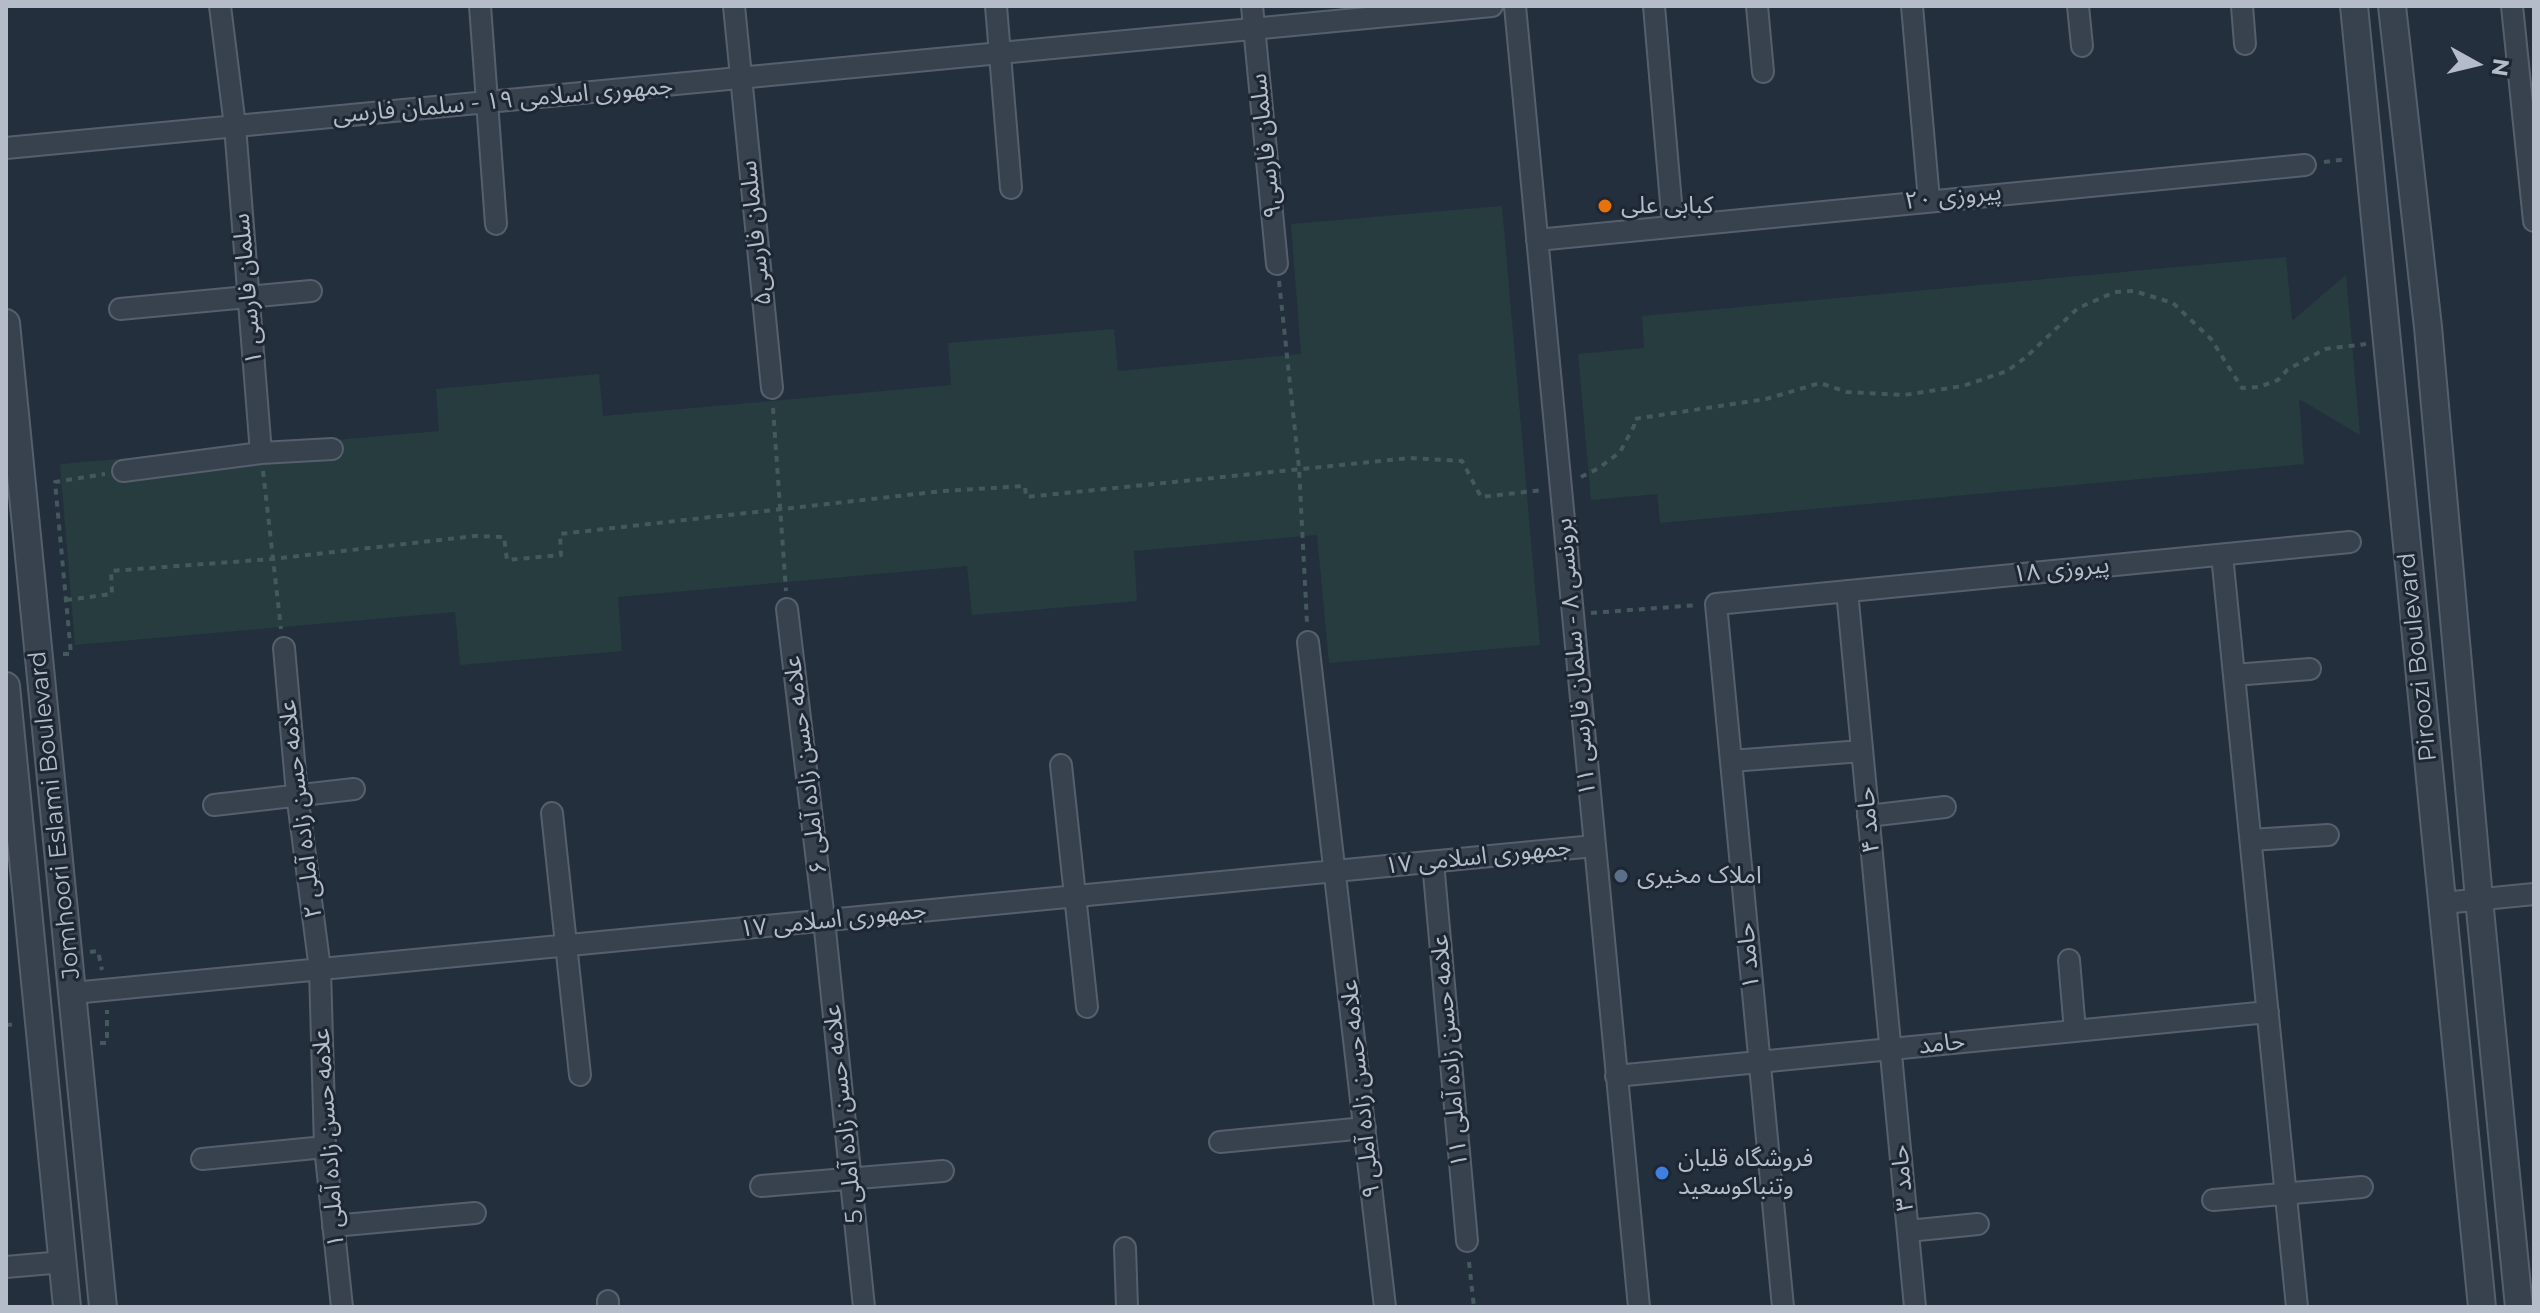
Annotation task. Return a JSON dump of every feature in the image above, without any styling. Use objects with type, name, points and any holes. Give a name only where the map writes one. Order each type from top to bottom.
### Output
[{"type":"street","name":"سلمان فارسی ۱","points":[[220,6],[235,126],[261,453]]},
{"type":"street","points":[[480,6],[496,224]]},
{"type":"street","name":"سلمان فارسی۵","points":[[734,6],[772,388]]},
{"type":"street","points":[[996,6],[1011,188]]},
{"type":"street","name":"سلمان فارسی۹","points":[[1252,6],[1277,264]]},
{"type":"street","name":"جمهوری اسلامی ۱۹ - سلمان فارسی","points":[[6,148],[1492,6]]},
{"type":"street","name":"برونسی ۸ - سلمان فارسی ۱۱","points":[[1515,6],[1639,1307]]},
{"type":"street","points":[[1654,6],[1673,226]]},
{"type":"street","points":[[1757,6],[1763,72]]},
{"type":"street","points":[[1912,6],[1929,200]]},
{"type":"street","points":[[2078,6],[2082,46]]},
{"type":"street","points":[[2242,6],[2245,44]]},
{"type":"street","name":"Piroozi Boulevard","points":[[2354,6],[2482,1307]]},
{"type":"street","name":"Piroozi Boulevard","points":[[2392,6],[2428,327],[2519,1307]]},
{"type":"street","points":[[2512,6],[2534,221]]},
{"type":"street","name":"پیروزی ۲۰","points":[[1537,240],[2305,165]]},
{"type":"street","points":[[120,309],[311,291]]},
{"type":"street","name":"Jomhoori Eslami Boulevard","points":[[6,323],[103,1307]]},
{"type":"street","points":[[123,471],[261,453],[332,449]]},
{"type":"street","name":"پیروزی ۱۸","points":[[1716,604],[2350,542]]},
{"type":"street","points":[[2222,555],[2297,1307]]},
{"type":"street","name":"حامد ۴","points":[[1847,591],[1891,1049]]},
{"type":"street","name":"حامد ۱","points":[[1716,604],[1783,1307]]},
{"type":"street","name":"علامه حسن زاده آملی ۶","points":[[787,609],[824,920]]},
{"type":"street","name":"علامه حسن زاده آملی ۹","points":[[1308,642],[1385,1307]]},
{"type":"street","name":"علامه حسن زاده آملی ۲","points":[[284,648],[297,794],[320,969]]},
{"type":"street","points":[[2234,675],[2310,669]]},
{"type":"street","name":"Jomhoori Eslami Boulevard","points":[[6,686],[67,1307]]},
{"type":"street","points":[[1731,761],[1862,751]]},
{"type":"street","points":[[1061,765],[1087,1007]]},
{"type":"street","points":[[214,805],[354,789]]},
{"type":"street","points":[[1868,816],[1945,807]]},
{"type":"street","points":[[552,813],[580,1075]]},
{"type":"street","points":[[2251,840],[2328,835]]},
{"type":"street","name":"جمهوری اسلامی ۱۷","points":[[73,993],[1594,846]]},
{"type":"street","name":"علامه حسن زاده آملی ۱۱","points":[[1433,862],[1467,1241]]},
{"type":"street","points":[[2443,903],[2534,894]]},
{"type":"street","name":"علامه حسن زاده آملی 5","points":[[824,920],[864,1307]]},
{"type":"street","points":[[2069,960],[2075,1031]]},
{"type":"street","name":"علامه حسن زاده آملی ۱","points":[[320,969],[325,1147],[337,1306]]},
{"type":"street","name":"حامد","points":[[1616,1076],[2268,1012]]},
{"type":"street","name":"حامد ۳","points":[[1891,1049],[1915,1307]]},
{"type":"street","points":[[1220,1142],[1365,1128]]},
{"type":"street","points":[[202,1159],[325,1147]]},
{"type":"street","points":[[761,1186],[943,1171]]},
{"type":"street","points":[[2213,1200],[2362,1187]]},
{"type":"street","points":[[333,1226],[475,1213]]},
{"type":"street","points":[[1908,1231],[1978,1224]]},
{"type":"street","points":[[1125,1248],[1127,1307]]},
{"type":"street","points":[[6,1267],[98,1258]]},
{"type":"path","points":[[2305,165],[2369,156]]},
{"type":"path","points":[[1277,264],[1299,468],[1308,642]]},
{"type":"path","points":[[66,600],[112,594],[111,571],[272,559],[475,536],[504,537],[507,560],[561,555],[560,534],[943,491],[1025,486],[1026,497],[1410,458],[1462,461],[1481,497],[1560,487],[1599,468],[1620,452],[1634,426],[1634,419],[1766,399],[1820,383],[1847,392],[1904,395],[1963,386],[2007,371],[2078,308],[2115,292],[2134,291],[2173,303],[2211,339],[2242,388],[2259,387],[2278,380],[2287,370],[2325,349],[2387,342]]},
{"type":"path","points":[[772,388],[787,609]]},
{"type":"path","points":[[261,453],[284,648]]},
{"type":"path","points":[[39,656],[71,654],[55,482],[123,471]]},
{"type":"path","points":[[1572,614],[1716,604]]},
{"type":"path","points":[[1467,1241],[1474,1307]]},
{"type":"green space","points":[[1502,206],[1540,645],[1329,663],[1317,535],[1134,551],[1137,601],[972,615],[967,566],[618,597],[622,651],[460,665],[455,612],[75,645],[60,464],[439,431],[436,389],[599,374],[603,416],[951,385],[948,343],[1114,329],[1118,371],[1301,354],[1291,224]]},
{"type":"green space","points":[[2286,257],[2292,321],[2346,275],[2360,435],[2299,399],[2304,464],[1660,523],[1657,494],[1591,500],[1578,354],[1644,348],[1642,316]]},
{"type":"place","name":"کبابی علی","points":[[1605,206]]},
{"type":"place","name":"املاک مخیری","points":[[1621,876]]},
{"type":"place","name":"فروشگاه قلیان وتنباکوسعید","points":[[1662,1173]]}]
